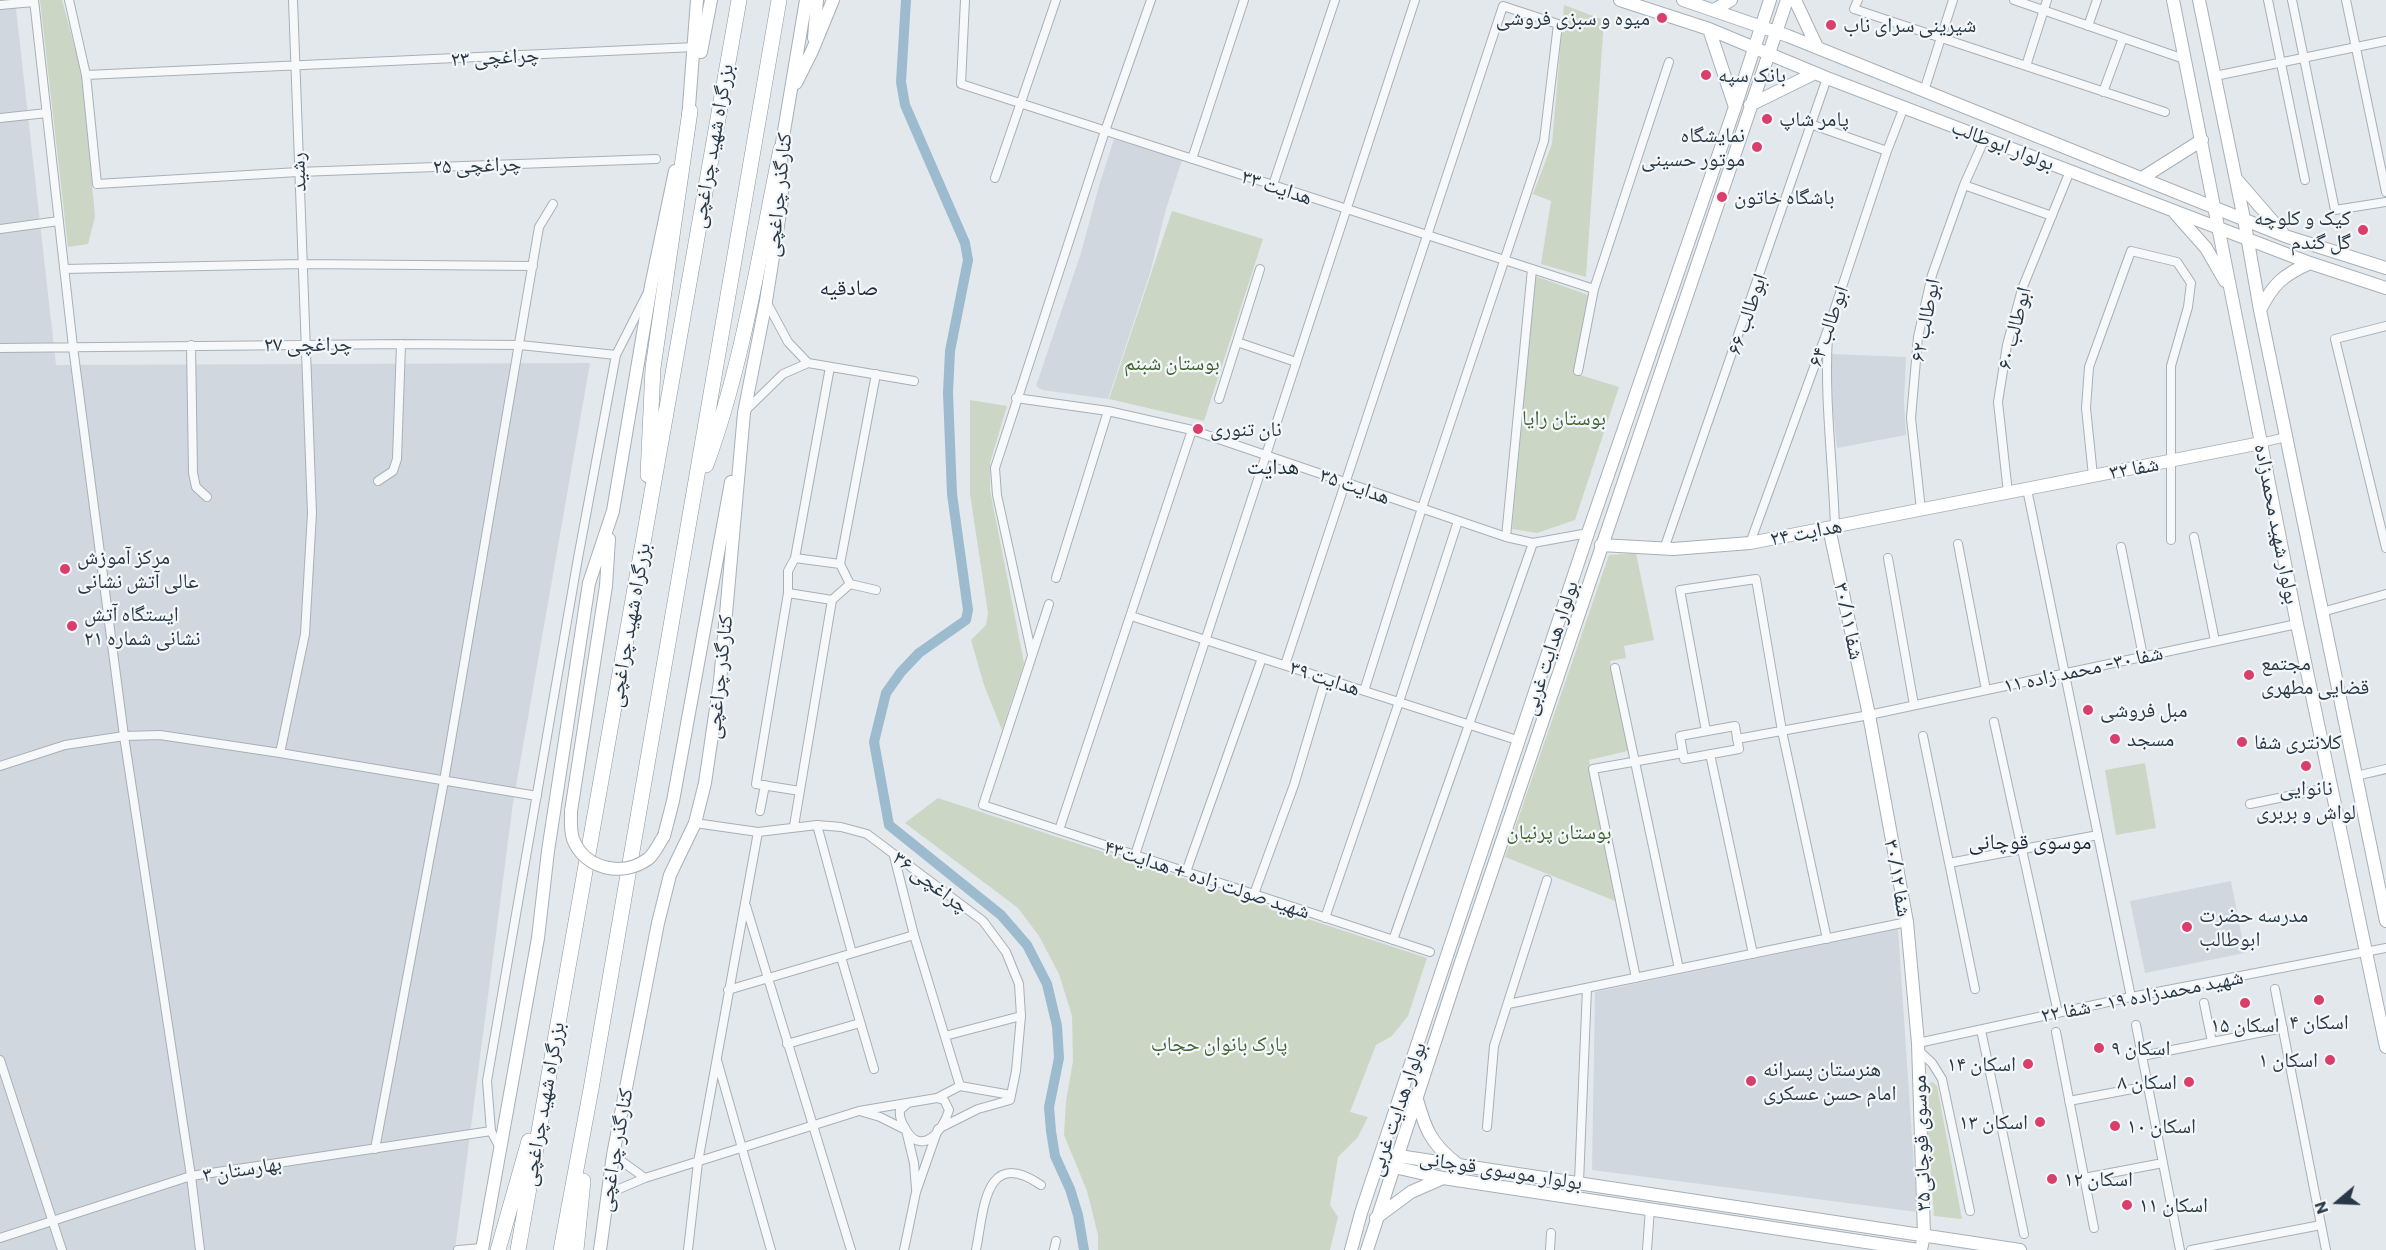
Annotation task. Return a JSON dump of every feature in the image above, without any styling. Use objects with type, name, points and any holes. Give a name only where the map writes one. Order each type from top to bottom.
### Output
[{"type":"highway","name":"بزرگراه شهید چراغچی","points":[[518,1250],[739,0]]},
{"type":"highway","name":"بزرگراه شهید چراغچی","points":[[561,1250],[591,1089],[779,0]]},
{"type":"highway","points":[[648,514],[648,449],[653,368],[690,111]]},
{"type":"highway","points":[[692,505],[717,436],[738,354],[781,149]]},
{"type":"highway","points":[[576,1250],[591,1089]]},
{"type":"highway","points":[[498,1250],[517,1177],[546,1090]]},
{"type":"main road","points":[[690,111],[697,0]]},
{"type":"main road","points":[[711,0],[690,111],[677,159],[651,286],[610,522],[606,586],[571,811],[571,829],[579,849],[596,865],[609,869],[628,869],[650,857],[664,836],[673,801],[744,413]]},
{"type":"main road","name":"کنارگذر چراغچی","points":[[600,1250],[613,1155],[658,923],[670,875],[695,823],[705,783],[720,681],[744,413],[766,300],[782,200],[781,149],[806,0]]},
{"type":"main road","points":[[812,51],[817,0]]},
{"type":"main road","points":[[789,95],[812,51],[832,0]]},
{"type":"main road","name":"بولوار ابوطالب","points":[[1620,0],[1709,29],[1827,78],[2247,239],[2386,288]]},
{"type":"main road","points":[[1710,6],[1731,0]]},
{"type":"main road","name":"بولوار هدایت غربی","points":[[1351,1250],[1588,532],[1770,0]]},
{"type":"main road","name":"بولوار هدایت غربی","points":[[1367,1250],[1416,1096],[1601,545],[1787,0]]},
{"type":"main road","points":[[1795,0],[1817,48]]},
{"type":"main road","name":"بولوار شهید محمدزاده","points":[[2173,0],[2297,624],[2386,1047]]},
{"type":"main road","name":"بولوار شهید محمدزاده","points":[[2199,0],[2244,219],[2260,310],[2386,921]]},
{"type":"main road","name":"بولوار ابوطالب","points":[[1689,1],[1710,6],[1817,48],[2285,236],[2386,268]]},
{"type":"main road","points":[[1709,29],[1735,107]]},
{"type":"main road","points":[[1750,105],[1815,73]]},
{"type":"main road","points":[[2142,178],[2202,140]]},
{"type":"main road","points":[[2236,179],[2285,236]]},
{"type":"main road","points":[[2174,211],[2206,248],[2230,290]]},
{"type":"main road","points":[[2260,310],[2271,289],[2288,273],[2310,263]]},
{"type":"main road","points":[[1630,410],[1645,416]]},
{"type":"main road","name":"شفا ۳۲","points":[[2008,493],[2261,442]]},
{"type":"main road","name":"هدایت ۲۴","points":[[1601,545],[1664,549],[1750,543],[2008,493]]},
{"type":"main road","points":[[482,1249],[538,938],[548,851],[589,583],[610,522]]},
{"type":"main road","name":"شفا ۳۰/۱۱","points":[[1832,527],[1869,715]]},
{"type":"main road","name":"شفا ۳۰/۱۲","points":[[1869,715],[1907,922],[1918,1047]]},
{"type":"main road","points":[[1484,849],[1498,853]]},
{"type":"main road","name":"موسوی قوچانی۳۵","points":[[1918,1047],[1924,1235],[1920,1250]]},
{"type":"main road","points":[[1416,1096],[1430,1138],[1457,1164]]},
{"type":"main road","name":"بولوار موسوی قوچانی","points":[[1381,1155],[1398,1155],[1580,1182],[2020,1250]]},
{"type":"main road","name":"بولوار موسوی قوچانی","points":[[1381,1155],[1394,1167],[1443,1178],[1920,1250]]},
{"type":"main road","points":[[1376,1218],[1412,1192],[1443,1178]]},
{"type":"street","points":[[69,0],[86,75]]},
{"type":"street","name":"رشید","points":[[280,753],[305,634],[312,513],[293,0]]},
{"type":"street","name":"هدایت ۳۳","points":[[965,0],[961,84],[1594,289]]},
{"type":"street","points":[[995,178],[1056,0]]},
{"type":"street","points":[[1032,655],[997,495],[995,468],[1016,398],[1150,0]]},
{"type":"street","points":[[1192,159],[1244,0]]},
{"type":"street","points":[[1273,185],[1335,0]]},
{"type":"street","points":[[1135,855],[1415,0]]},
{"type":"street","points":[[1857,0],[1854,9],[2165,112]]},
{"type":"street","points":[[1924,91],[1953,0]]},
{"type":"street","points":[[2014,0],[2184,59]]},
{"type":"street","points":[[2026,66],[2047,0]]},
{"type":"street","points":[[2088,26],[2097,0]]},
{"type":"street","points":[[2268,0],[2305,180]]},
{"type":"street","points":[[2292,0],[2335,210],[2386,202]]},
{"type":"street","points":[[2346,0],[2386,192]]},
{"type":"street","points":[[0,5],[34,1],[73,347],[124,736],[191,1176],[200,1250]]},
{"type":"street","points":[[1285,665],[1503,6],[1558,24],[1544,141],[1364,691]]},
{"type":"street","points":[[2103,92],[2123,38]]},
{"type":"street","points":[[2215,76],[2386,41]]},
{"type":"street","name":"چراغچی ۲۳","points":[[86,75],[695,47]]},
{"type":"street","points":[[1578,371],[1594,289],[1669,62]]},
{"type":"street","name":"چراغچی ۲۵","points":[[86,75],[97,184],[298,172],[656,159]]},
{"type":"street","name":"ابوطالب ۶۶","points":[[1664,549],[1813,124],[1827,78]]},
{"type":"street","name":"ابوطالب ۶۴","points":[[1750,543],[1829,326],[1887,151],[1904,107]]},
{"type":"street","points":[[0,118],[47,113]]},
{"type":"street","points":[[1813,124],[1887,151]]},
{"type":"street","name":"ابوطالب ۶۲","points":[[1921,510],[1911,418],[1918,337],[1932,275],[1964,185],[1985,138]]},
{"type":"street","name":"ابوطالب ۶۰","points":[[2008,493],[1998,402],[2007,345],[2022,289],[2070,171]]},
{"type":"street","points":[[1964,185],[2052,216]]},
{"type":"street","points":[[375,1149],[444,781],[539,227],[553,204]]},
{"type":"street","points":[[0,229],[59,221]]},
{"type":"street","points":[[2093,476],[2086,408],[2089,367],[2131,251],[2177,262],[2191,283],[2188,307],[2171,366],[2171,540]]},
{"type":"street","points":[[64,269],[302,264],[532,266]]},
{"type":"street","points":[[1219,399],[1260,269]]},
{"type":"street","points":[[1506,537],[1532,269]]},
{"type":"street","points":[[501,1149],[491,1131],[487,1082],[578,558],[616,355],[651,286]]},
{"type":"street","points":[[766,300],[788,342],[808,363]]},
{"type":"street","points":[[1829,326],[1826,370],[1833,471],[1832,527]]},
{"type":"street","points":[[2386,326],[2335,339],[2386,548]]},
{"type":"street","points":[[1237,342],[1296,362]]},
{"type":"street","name":"چراغچی ۲۷","points":[[0,348],[305,344],[520,345],[616,355]]},
{"type":"street","points":[[378,481],[393,471],[397,459],[401,344]]},
{"type":"street","points":[[191,345],[193,473],[196,487],[207,497]]},
{"type":"street","points":[[744,413],[783,374],[808,363],[914,381]]},
{"type":"street","points":[[800,791],[756,784],[788,593],[788,571],[795,558],[830,367]]},
{"type":"street","points":[[850,584],[840,564],[876,374]]},
{"type":"street","name":"هدایت ۳۵","points":[[1016,398],[1108,411],[1192,430],[1506,537],[1533,543],[1588,532]]},
{"type":"street","points":[[1056,578],[1108,411]]},
{"type":"street","points":[[1059,830],[1192,430]]},
{"type":"street","points":[[2261,442],[2286,437]]},
{"type":"street","points":[[2027,489],[2131,997]]},
{"type":"street","points":[[1325,918],[1458,520]]},
{"type":"street","points":[[2194,537],[2215,641]]},
{"type":"street","points":[[1393,940],[1467,724],[1533,543]]},
{"type":"street","points":[[1958,544],[1986,690]]},
{"type":"street","points":[[2121,547],[2143,656]]},
{"type":"street","points":[[795,558],[840,564]]},
{"type":"street","points":[[1888,558],[1914,705]]},
{"type":"street","points":[[1706,731],[1680,590],[1756,579],[1782,731],[1827,939]]},
{"type":"street","points":[[850,584],[876,590]]},
{"type":"street","points":[[794,826],[832,600],[850,584]]},
{"type":"street","points":[[788,593],[832,600]]},
{"type":"street","points":[[2322,612],[2386,594]]},
{"type":"street","points":[[1032,655],[1049,604]]},
{"type":"street","name":"هدایت ۳۹","points":[[1131,616],[1520,741]]},
{"type":"street","name":"شفا ۳۰- محمد زاده ۱۱","points":[[1737,739],[1869,715],[2297,624]]},
{"type":"street","name":"شهید صولت زاده + هدایت۴۳","points":[[1032,655],[983,805],[1430,952]]},
{"type":"street","points":[[1186,872],[1262,658]]},
{"type":"street","points":[[1615,668],[1679,969]]},
{"type":"street","points":[[1254,894],[1294,785],[1326,678]]},
{"type":"street","points":[[1994,722],[2058,1013]]},
{"type":"street","points":[[1735,726],[1737,739],[1739,749],[1684,759],[1680,736],[1735,726]]},
{"type":"street","points":[[0,766],[65,745],[124,736],[160,735],[537,796]]},
{"type":"street","points":[[1923,736],[1975,989]]},
{"type":"street","points":[[1636,978],[1593,769],[1683,753]]},
{"type":"street","points":[[1710,754],[1753,954]]},
{"type":"street","points":[[2356,776],[2386,769]]},
{"type":"street","points":[[760,811],[765,785]]},
{"type":"street","points":[[2250,804],[2332,787]]},
{"type":"street","name":"چراغچی ۳۶","points":[[695,823],[758,832],[817,825],[841,827],[867,834],[983,921],[1006,952],[1019,984],[1021,1016],[1011,1097]]},
{"type":"street","points":[[817,825],[852,954]]},
{"type":"street","points":[[688,1250],[698,1162],[758,832]]},
{"type":"street","points":[[1949,863],[2098,835]]},
{"type":"street","points":[[894,855],[914,935],[960,1086]]},
{"type":"street","points":[[1487,1127],[1494,1046],[1547,880]]},
{"type":"street","points":[[745,903],[851,1250]]},
{"type":"street","points":[[1508,1004],[1907,922]]},
{"type":"street","points":[[728,990],[914,935]]},
{"type":"street","name":"شهید محمدزاده ۱۹ - شفا ۲۲","points":[[1918,1047],[1981,1030],[2131,997],[2386,948]]},
{"type":"street","points":[[840,957],[874,1069]]},
{"type":"street","points":[[1580,1182],[1587,988]]},
{"type":"street","points":[[2275,988],[2326,1250]]},
{"type":"street","points":[[2204,1003],[2212,1042]]},
{"type":"street","points":[[945,1036],[1021,1016]]},
{"type":"street","points":[[787,1044],[860,1023]]},
{"type":"street","points":[[2136,1025],[2180,1250]]},
{"type":"street","points":[[2142,1056],[2283,1028]]},
{"type":"street","points":[[1981,1030],[2024,1234]]},
{"type":"street","points":[[2056,1032],[2094,1228]]},
{"type":"street","name":"موسوی قوچانی۳۵","points":[[1918,1047],[1942,1079],[1970,1211]]},
{"type":"street","points":[[716,1058],[771,1250]]},
{"type":"street","points":[[0,1060],[62,1250]]},
{"type":"street","points":[[607,1194],[645,1178],[860,1111],[937,1098],[960,1086],[1011,1097]]},
{"type":"street","points":[[2069,1101],[2148,1086]]},
{"type":"street","points":[[904,1250],[916,1192],[938,1129],[978,1109],[1011,1097]]},
{"type":"street","points":[[860,1111],[880,1117],[906,1130],[912,1139],[921,1142],[930,1139],[949,1110],[946,1102],[937,1098]]},
{"type":"street","points":[[907,1104],[900,1113],[914,1163],[916,1192]]},
{"type":"street","name":"بهارستان ۳","points":[[0,1238],[191,1176],[491,1131]]},
{"type":"street","points":[[613,1155],[645,1178]]},
{"type":"street","points":[[2084,1178],[2163,1163]]},
{"type":"street","points":[[976,1250],[988,1190],[995,1178],[1006,1172],[1028,1176],[1041,1185]]},
{"type":"street","points":[[1647,1250],[1650,1208]]},
{"type":"street","points":[[2191,1250],[2321,1225]]},
{"type":"street","points":[[1550,1250],[1551,1233]]},
{"type":"street","points":[[458,1250],[482,1249]]},
{"type":"shaded area","points":[[0,0],[15,0],[56,365],[590,363],[513,803],[455,1250],[0,1250]]},
{"type":"shaded area","points":[[1114,139],[1182,160],[1166,209],[1150,273],[1108,399],[1042,390],[1036,386],[1081,253]]},
{"type":"shaded area","points":[[1831,354],[1906,357],[1904,402],[1906,435],[1837,448]]},
{"type":"shaded area","name":"مدرسه حضرت ابوطالب","points":[[2231,881],[2245,953],[2145,973],[2130,901]]},
{"type":"shaded area","name":"هنرستان پسرانه امام حسن عسکری","points":[[1898,929],[1917,1212],[1592,1170],[1595,992]]},
{"type":"green space","points":[[40,0],[62,0],[82,74],[95,217],[88,244],[68,247]]},
{"type":"green space","points":[[1564,5],[1604,20],[1586,277],[1541,264],[1551,201],[1533,194],[1552,144]]},
{"type":"green space","name":"بوستان شبنم","points":[[1172,211],[1263,239],[1204,421],[1109,399]]},
{"type":"green space","name":"بوستان رایا","points":[[1535,276],[1588,295],[1574,373],[1619,387],[1575,520],[1537,533],[1512,529]]},
{"type":"green space","points":[[970,400],[1007,406],[990,463],[990,490],[1024,663],[1002,730],[984,685],[971,640],[986,625],[988,613],[970,494]]},
{"type":"green space","name":"بوستان پرنیان","points":[[1636,553],[1654,640],[1624,646],[1626,658],[1610,661],[1628,751],[1589,760],[1615,901],[1505,857],[1609,555]]},
{"type":"green space","points":[[2145,763],[2156,828],[2116,835],[2105,770]]},
{"type":"green space","name":"پارک بانوان حجاب","points":[[938,798],[1427,958],[1408,1016],[1392,1036],[1376,1045],[1350,1112],[1368,1117],[1358,1137],[1338,1157],[1330,1205],[1338,1217],[1330,1250],[1098,1250],[1098,1235],[1087,1191],[1064,1135],[1066,1101],[1073,1061],[1072,1016],[1059,974],[1039,936],[1018,908],[905,823]]},
{"type":"green space","points":[[1932,1082],[1937,1086],[1962,1219],[1934,1216],[1925,1096],[1928,1084]]},
{"type":"waterway","points":[[906,0],[901,82],[905,105],[965,243],[968,260],[950,351],[948,393],[952,494],[968,610],[966,620],[919,653],[886,693],[874,742],[889,825],[1001,915],[1027,945],[1047,984],[1057,1026],[1059,1058],[1049,1107],[1051,1131],[1055,1156],[1070,1189],[1078,1215],[1084,1250]]},
{"type":"place","name":"میوه و سبزی فروشی","points":[[1662,18]]},
{"type":"place","name":"شیرینی سرای ناب","points":[[1831,25]]},
{"type":"place","name":"بانک سپه","points":[[1706,75]]},
{"type":"place","name":"پامر شاپ","points":[[1767,119]]},
{"type":"place","name":"نمایشگاه موتور حسینی","points":[[1757,147]]},
{"type":"place","name":"باشگاه خاتون","points":[[1722,197]]},
{"type":"place","name":"کیک و کلوچه گل گندم","points":[[2363,230]]},
{"type":"place","name":"نان تنوری","points":[[1198,429]]},
{"type":"place","name":"مرکز آموزش عالی آتش نشانی","points":[[65,569]]},
{"type":"place","name":"ایستگاه آتش نشانی شماره ۲۱","points":[[72,626]]},
{"type":"place","name":"مجتمع قضایی مطهری","points":[[2249,675]]},
{"type":"place","name":"مبل فروشی","points":[[2088,710]]},
{"type":"place","name":"مسجد","points":[[2115,739]]},
{"type":"place","name":"کلانتری شفا","points":[[2242,742]]},
{"type":"place","name":"نانوایی لواش و بربری","points":[[2306,766]]},
{"type":"place","name":"مدرسه حضرت ابوطالب","points":[[2187,927]]},
{"type":"place","name":"اسکان ۴","points":[[2319,1000]]},
{"type":"place","name":"اسکان ۱۵","points":[[2245,1003]]},
{"type":"place","name":"اسکان ۹","points":[[2099,1048]]},
{"type":"place","name":"اسکان ۱","points":[[2330,1060]]},
{"type":"place","name":"اسکان ۱۴","points":[[2028,1064]]},
{"type":"place","name":"هنرستان پسرانه امام حسن عسکری","points":[[1751,1081]]},
{"type":"place","name":"اسکان ۸","points":[[2189,1082]]},
{"type":"place","name":"اسکان ۱۳","points":[[2040,1122]]},
{"type":"place","name":"اسکان ۱۰","points":[[2115,1126]]},
{"type":"place","name":"اسکان ۱۲","points":[[2052,1179]]},
{"type":"place","name":"اسکان ۱۱","points":[[2127,1205]]},
{"type":"district","name":"صادقیه","points":[[849,288]]},
{"type":"district","name":"هدایت","points":[[1273,467]]},
{"type":"district","name":"موسوی قوچانی","points":[[2030,842]]}]
